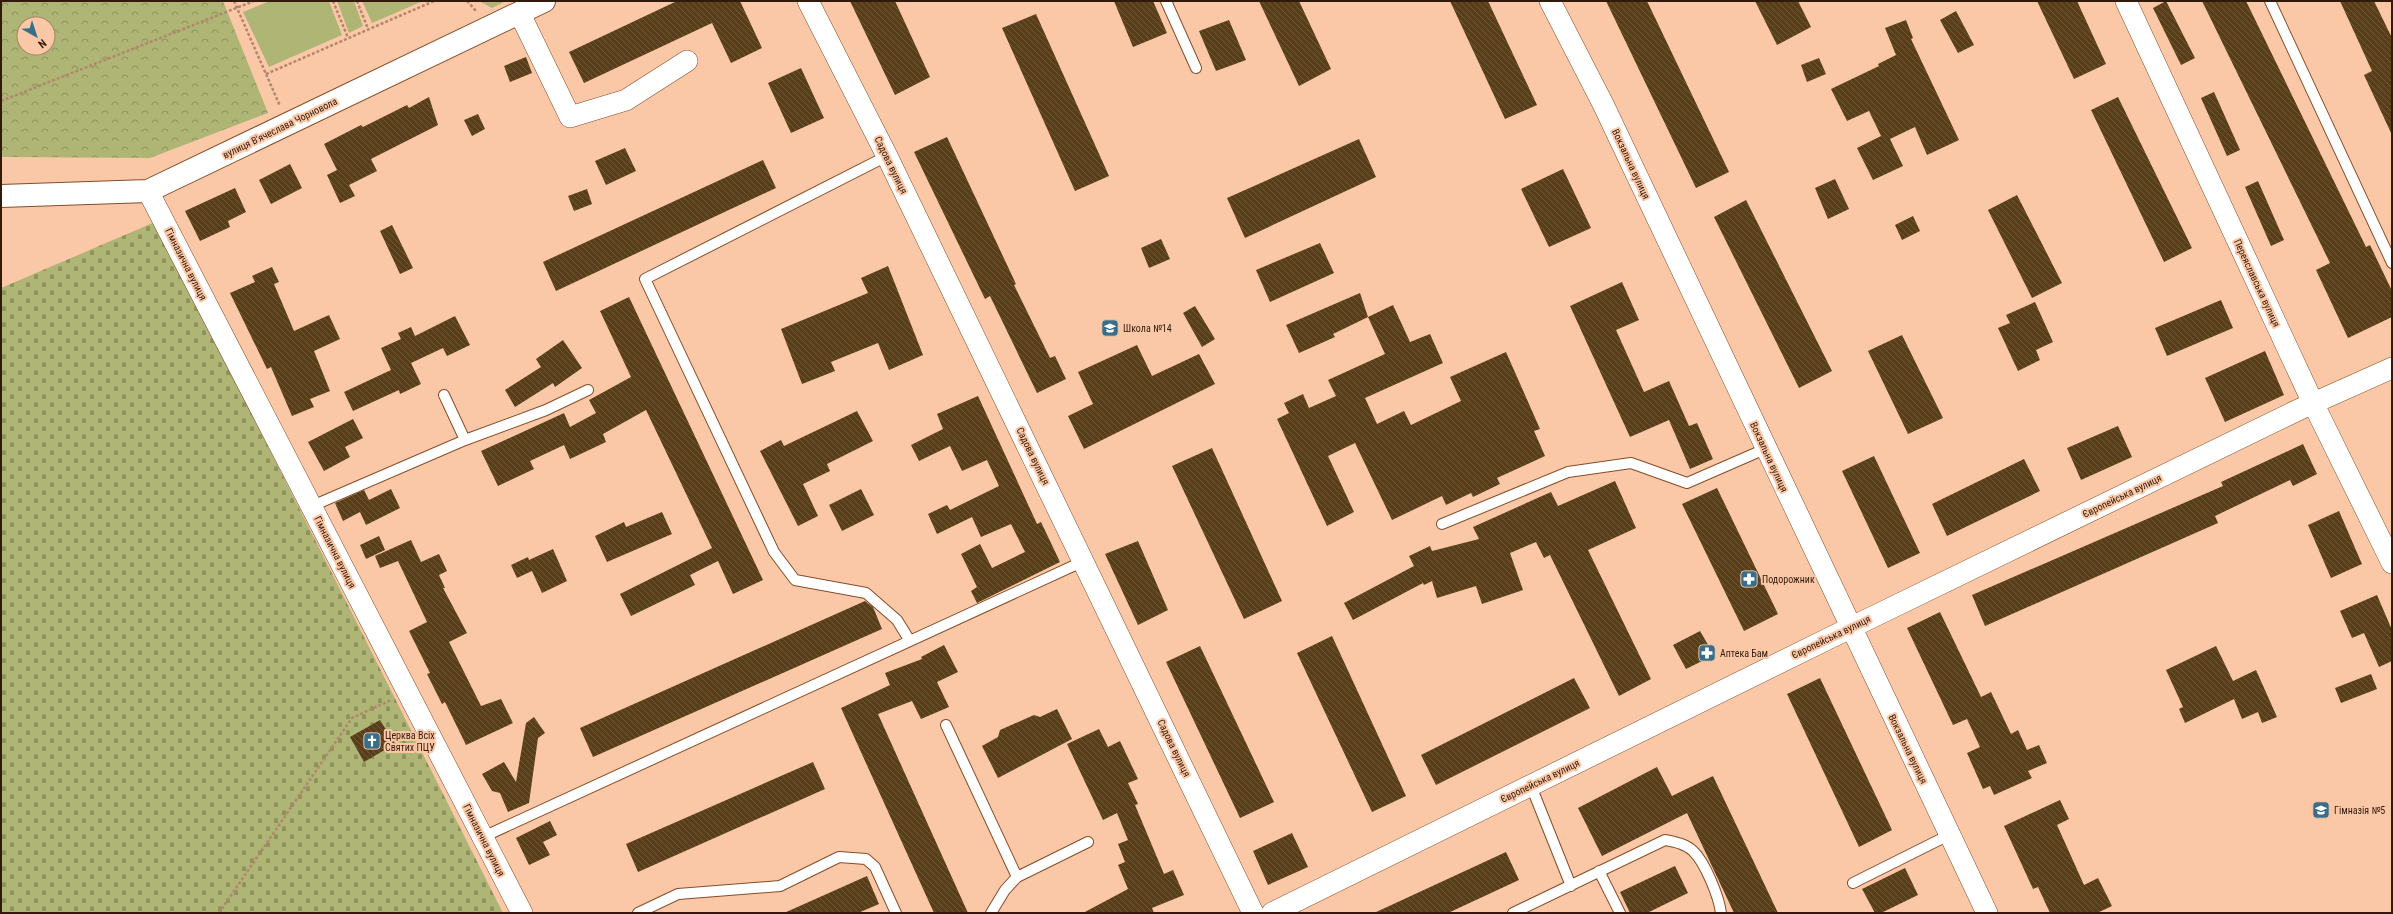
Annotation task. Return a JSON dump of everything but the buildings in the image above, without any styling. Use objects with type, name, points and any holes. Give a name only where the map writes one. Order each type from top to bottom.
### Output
[{"type":"main road","name":"вулиця В'ячеслава Чорновола","points":[[1,196],[148,191],[288,123],[520,14],[544,1]]},
{"type":"street","name":"Садова вулиця","points":[[808,1],[887,156],[1254,913]]},
{"type":"street","name":"Вокзальна вулиця","points":[[1550,1],[1603,104],[1765,449],[1987,913]]},
{"type":"street","name":"Переяславська вулиця","points":[[2126,1],[2313,403],[2392,562]]},
{"type":"street","points":[[520,14],[570,117],[626,100],[687,61]]},
{"type":"street","name":"Гімназична вулиця","points":[[148,191],[522,913]]},
{"type":"street","name":"Європейська вулиця","points":[[1272,913],[1850,628],[2313,403],[2392,368]]},
{"type":"lane","points":[[1166,1],[1196,68]]},
{"type":"lane","points":[[2270,1],[2391,260]]},
{"type":"lane","points":[[887,156],[645,279],[774,552],[795,580],[866,593],[897,620],[910,641]]},
{"type":"lane","points":[[312,506],[466,440],[546,410],[588,390]]},
{"type":"lane","points":[[444,395],[466,440]]},
{"type":"lane","points":[[1442,524],[1568,472],[1631,463],[1687,483],[1765,449]]},
{"type":"lane","points":[[483,837],[1084,561]]},
{"type":"lane","points":[[946,725],[1017,877]]},
{"type":"lane","points":[[1530,786],[1570,886]]},
{"type":"lane","points":[[1853,883],[1949,835]]},
{"type":"lane","points":[[1513,913],[1665,840],[1680,844],[1693,851],[1704,866],[1721,913]]},
{"type":"lane","points":[[991,913],[1004,890],[1017,877],[1088,842]]},
{"type":"lane","points":[[638,913],[678,894],[780,886],[838,857],[866,860],[875,867],[896,913]]},
{"type":"lane","points":[[1599,871],[1620,913]]},
{"type":"path","points":[[234,1],[288,123]]},
{"type":"path","points":[[1,101],[254,1]]},
{"type":"path","points":[[334,1],[348,38]]},
{"type":"path","points":[[357,1],[368,29]]},
{"type":"path","points":[[266,74],[434,1]]},
{"type":"path","points":[[219,913],[352,718],[408,692]]},
{"type":"green space","points":[[1,1],[223,1],[268,113],[150,158],[1,157]]},
{"type":"green space","points":[[270,1],[329,1],[342,35],[269,67],[243,12]]},
{"type":"green space","points":[[337,1],[354,1],[363,26],[349,33]]},
{"type":"green space","points":[[362,1],[423,1],[372,23]]},
{"type":"green space","points":[[479,1],[506,1],[492,8]]},
{"type":"green space","points":[[155,222],[503,913],[1,913],[1,288]]},
{"type":"place","name":"Школа №14","points":[[1110,328]]},
{"type":"place","name":"Подорожник","points":[[1749,579]]},
{"type":"place","name":"Аптека Бам","points":[[1707,653]]},
{"type":"place","name":"Церква Всіх Святих ПЦУ","points":[[372,741]]},
{"type":"place","name":"Гімназія №5","points":[[2321,810]]}]
